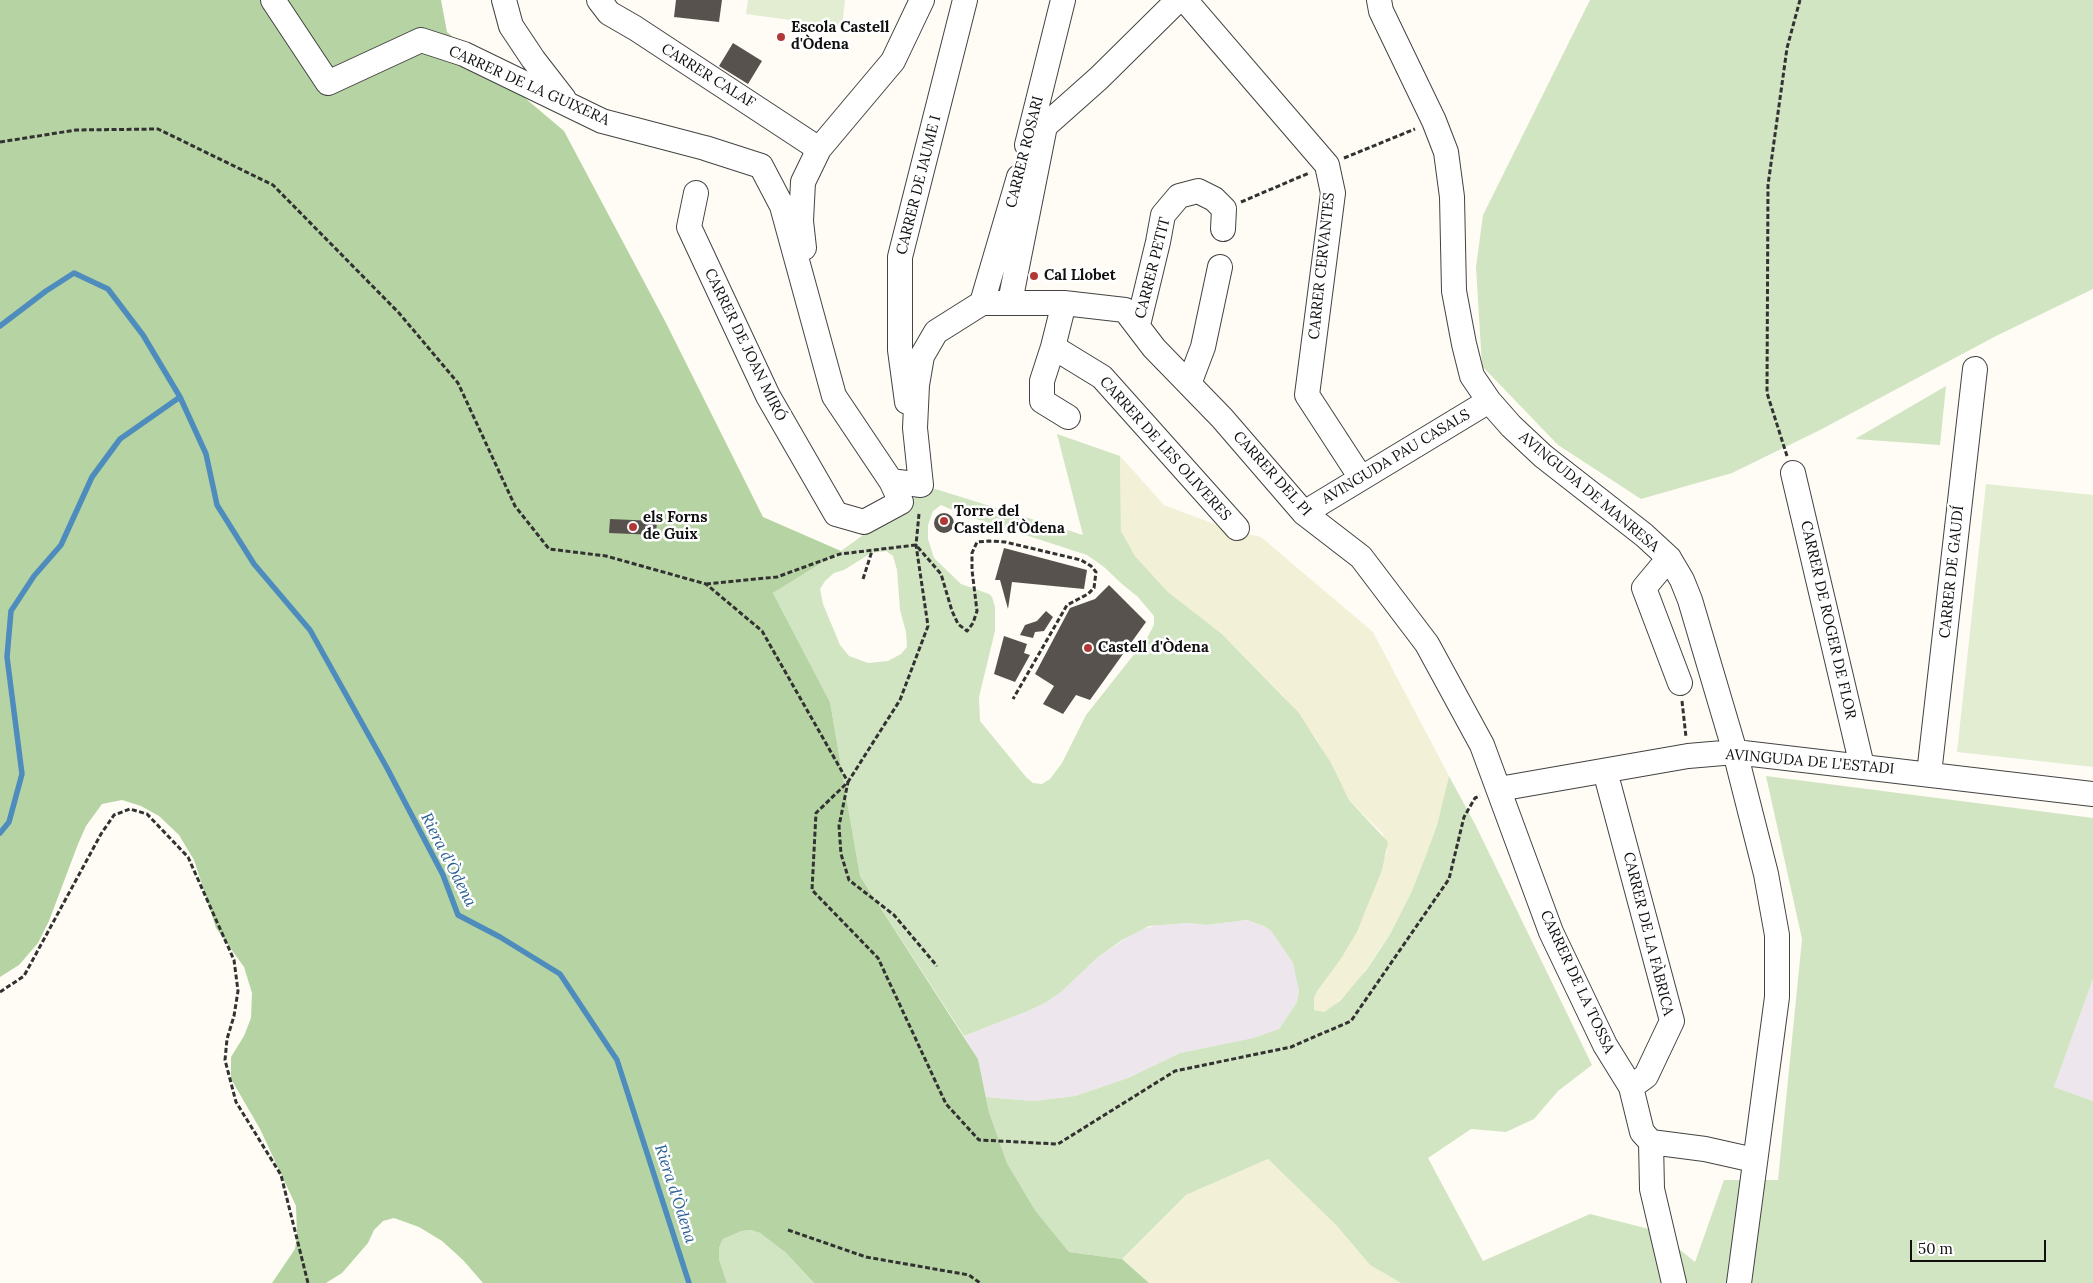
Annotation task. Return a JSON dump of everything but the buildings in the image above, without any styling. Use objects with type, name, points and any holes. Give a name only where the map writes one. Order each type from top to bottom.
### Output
[{"type":"street","name":"CARRER DE LA GUIXERA","points":[[273,0],[328,83],[421,40],[464,54],[602,121],[705,148],[761,166],[782,206],[834,396],[891,481]]},
{"type":"street","points":[[504,0],[511,26],[533,59],[567,103]]},
{"type":"street","name":"CARRER CALAF","points":[[599,0],[609,13],[820,148]]},
{"type":"street","points":[[805,290],[806,263],[801,221],[804,182],[820,148],[893,61],[922,0]]},
{"type":"street","name":"CARRER DE JAUME I","points":[[920,474],[907,406],[900,350],[900,257],[966,0]]},
{"type":"street","name":"CARRER ROSARI","points":[[982,303],[1018,184],[1063,0]]},
{"type":"street","points":[[1010,302],[1045,126],[1099,78],[1178,0]]},
{"type":"street","name":"CARRER CERVANTES","points":[[1185,0],[1327,165],[1333,193],[1307,395],[1361,478]]},
{"type":"street","name":"AVINGUDA DE MANRESA","points":[[1379,0],[1382,11],[1434,121],[1446,152],[1452,197],[1455,300],[1472,376],[1488,401],[1543,456],[1644,535],[1668,558],[1682,580],[1690,600],[1735,752],[1766,874],[1777,935],[1777,997],[1739,1283]]},
{"type":"street","name":"CARRER PETIT","points":[[1138,326],[1163,214],[1179,196],[1198,191],[1214,199],[1224,210],[1223,228]]},
{"type":"street","name":"CARRER DE JOAN MIRÓ","points":[[696,193],[689,227],[768,396],[836,514],[864,522],[901,502],[891,481]]},
{"type":"street","points":[[1189,384],[1203,346],[1220,267]]},
{"type":"street","points":[[891,481],[920,474],[915,428],[917,385],[922,356],[936,332],[982,303]]},
{"type":"street","name":"CARRER DEL PI","points":[[982,303],[1064,303],[1125,310],[1154,348],[1222,418],[1304,513],[1361,557],[1427,644],[1482,745],[1499,789]]},
{"type":"street","points":[[1064,303],[1054,347],[1042,381],[1042,402],[1068,417]]},
{"type":"street","name":"CARRER DE LES OLIVERES","points":[[1054,347],[1102,377],[1237,528]]},
{"type":"street","name":"CARRER DE GAUDÍ","points":[[1929,774],[1975,369]]},
{"type":"street","name":"AVINGUDA PAU CASALS","points":[[1304,513],[1488,401]]},
{"type":"street","name":"CARRER DE ROGER DE FLOR","points":[[1793,473],[1862,766]]},
{"type":"street","points":[[1668,558],[1644,588],[1680,683]]},
{"type":"street","name":"AVINGUDA DE L'ESTADI","points":[[1499,789],[1688,756],[1735,752],[2093,794]]},
{"type":"street","name":"CARRER DE LA FÀBRICA","points":[[1605,771],[1672,1020],[1646,1076],[1631,1087]]},
{"type":"street","name":"CARRER DE LA TOSSA","points":[[1499,789],[1551,932],[1605,1045],[1631,1087],[1642,1132],[1651,1142]]},
{"type":"street","points":[[1674,1283],[1652,1189],[1651,1142],[1705,1149],[1754,1160]]},
{"type":"path","points":[[1793,473],[1767,393],[1768,185],[1787,48],[1800,0]]},
{"type":"path","points":[[0,142],[76,130],[158,128],[273,185],[399,313],[458,383],[515,506],[548,549],[606,556],[706,584],[777,577],[840,554],[916,545]]},
{"type":"path","points":[[920,474],[916,545],[928,626],[900,700],[848,782],[816,813],[812,890],[878,958],[946,1104],[979,1140],[1058,1144],[1174,1071],[1291,1047],[1351,1021],[1449,879],[1464,817],[1475,798],[1499,789]]},
{"type":"path","points":[[916,545],[941,574],[952,611],[958,624],[967,631],[973,624],[977,611],[972,570],[972,553],[977,542],[1005,542],[1081,560],[1091,566],[1096,572],[1094,588],[1088,594],[1067,605],[1013,700]]},
{"type":"path","points":[[862,579],[872,550]]},
{"type":"path","points":[[706,584],[762,631],[848,782],[838,826],[841,854],[849,880],[894,915],[936,966]]},
{"type":"path","points":[[1680,683],[1688,756]]},
{"type":"path","points":[[0,992],[24,976],[101,834],[114,815],[130,809],[147,814],[188,857],[234,960],[238,991],[234,1016],[227,1039],[225,1060],[236,1102],[281,1175],[308,1283]]},
{"type":"path","points":[[788,1230],[866,1257],[970,1275],[980,1283]]},
{"type":"shaded area","points":[[1247,920],[1264,926],[1271,931],[1293,963],[1296,973],[1299,991],[1297,1002],[1279,1029],[1253,1038],[1180,1053],[1128,1078],[1075,1096],[1033,1101],[986,1097],[978,1059],[964,1036],[1045,1003],[1061,992],[1097,958],[1138,930],[1158,925],[1188,923],[1206,925]]},
{"type":"shaded area","points":[[2093,979],[2093,1101],[2054,1087]]},
{"type":"green space","points":[[0,0],[441,0],[447,32],[564,131],[666,323],[763,517],[841,551],[773,593],[830,702],[860,876],[978,1059],[989,1112],[1007,1163],[1035,1210],[1069,1252],[1122,1259],[1149,1283],[814,1283],[786,1253],[760,1233],[751,1230],[742,1231],[723,1239],[719,1248],[719,1259],[727,1283],[483,1283],[463,1260],[442,1241],[419,1227],[394,1218],[383,1221],[374,1230],[368,1243],[342,1273],[326,1283],[272,1283],[295,1249],[297,1236],[296,1206],[260,1129],[231,1079],[231,1057],[244,1036],[251,1018],[252,993],[244,967],[216,928],[194,860],[179,835],[159,816],[141,806],[122,800],[102,804],[86,826],[49,921],[38,943],[19,965],[0,977]]},
{"type":"green space","points":[[748,0],[845,0],[842,27],[746,14]]},
{"type":"green space","points":[[1590,0],[2093,0],[2093,289],[1996,336],[1820,430],[1732,473],[1641,499],[1558,445],[1482,366],[1476,267],[1483,215]]},
{"type":"green space","points":[[1946,386],[1940,445],[1855,439]]},
{"type":"green space","points":[[1057,434],[1120,456],[1121,531],[1135,556],[1168,592],[1222,634],[1299,713],[1331,763],[1349,800],[1388,842],[1382,870],[1357,932],[1342,957],[1318,990],[1314,998],[1314,1010],[1324,1012],[1340,1001],[1367,969],[1389,936],[1411,893],[1426,855],[1437,825],[1449,776],[1476,826],[1592,1065],[1558,1091],[1534,1119],[1506,1132],[1471,1129],[1428,1158],[1483,1261],[1590,1214],[1657,1231],[1695,1262],[1724,1180],[1778,1180],[1802,939],[1766,776],[2093,818],[2093,979],[2054,1087],[2093,1101],[2093,1283],[1401,1283],[1370,1265],[1336,1225],[1268,1159],[1186,1195],[1122,1259],[1069,1252],[1035,1210],[1007,1163],[989,1112],[986,1097],[1033,1101],[1075,1096],[1128,1078],[1180,1053],[1253,1038],[1279,1029],[1297,1002],[1299,991],[1293,963],[1271,931],[1264,926],[1247,920],[1206,925],[1188,923],[1149,926],[1122,940],[1097,958],[1061,992],[1045,1003],[964,1036],[860,876],[830,702],[773,593],[841,551],[929,487],[1083,535]],"holes":[[[941,505],[964,515],[1087,555],[1104,567],[1138,597],[1154,616],[1154,625],[1147,638],[1086,715],[1062,763],[1050,779],[1042,784],[1033,783],[1026,777],[980,721],[979,697],[995,631],[995,607],[989,594],[961,584],[934,558],[928,539],[928,525],[933,511]],[[886,551],[893,556],[897,570],[900,610],[906,632],[907,647],[901,654],[888,661],[868,663],[849,656],[840,645],[823,604],[820,589],[825,581],[834,573],[844,570],[871,553]]]},
{"type":"green space","points":[[1120,456],[1164,505],[1230,530],[1261,537],[1373,632],[1449,776],[1437,825],[1426,855],[1411,893],[1389,936],[1355,985],[1333,1007],[1324,1012],[1314,1010],[1314,998],[1347,949],[1365,913],[1387,851],[1383,834],[1349,800],[1316,738],[1285,698],[1222,634],[1168,592],[1135,556],[1121,531]]},
{"type":"green space","points":[[1986,484],[2093,495],[2093,767],[1957,752]]},
{"type":"green space","points":[[1268,1159],[1336,1225],[1370,1265],[1401,1283],[1149,1283],[1122,1259],[1186,1195]]},
{"type":"green space","points":[[751,1230],[760,1233],[786,1253],[814,1283],[727,1283],[719,1259],[719,1248],[723,1239],[742,1231]]},
{"type":"waterway","name":"Riera d'Òdena","points":[[0,326],[46,291],[74,273],[108,289],[143,335],[180,397],[206,454],[217,505],[254,564],[310,630],[387,768],[443,875],[458,915],[500,937],[560,974],[617,1060],[689,1283]]},
{"type":"waterway","points":[[0,833],[9,822],[22,774],[7,657],[11,611],[34,576],[61,545],[92,477],[120,439],[180,397]]},
{"type":"place","name":"Escola Castell d'Òdena","points":[[781,37]]},
{"type":"place","name":"Cal Llobet","points":[[1034,276]]},
{"type":"place","name":"Torre del Castell d'Òdena","points":[[944,521]]},
{"type":"place","name":"els Forns de Guix","points":[[633,527]]},
{"type":"place","name":"Castell d'Òdena","points":[[1088,648]]}]
